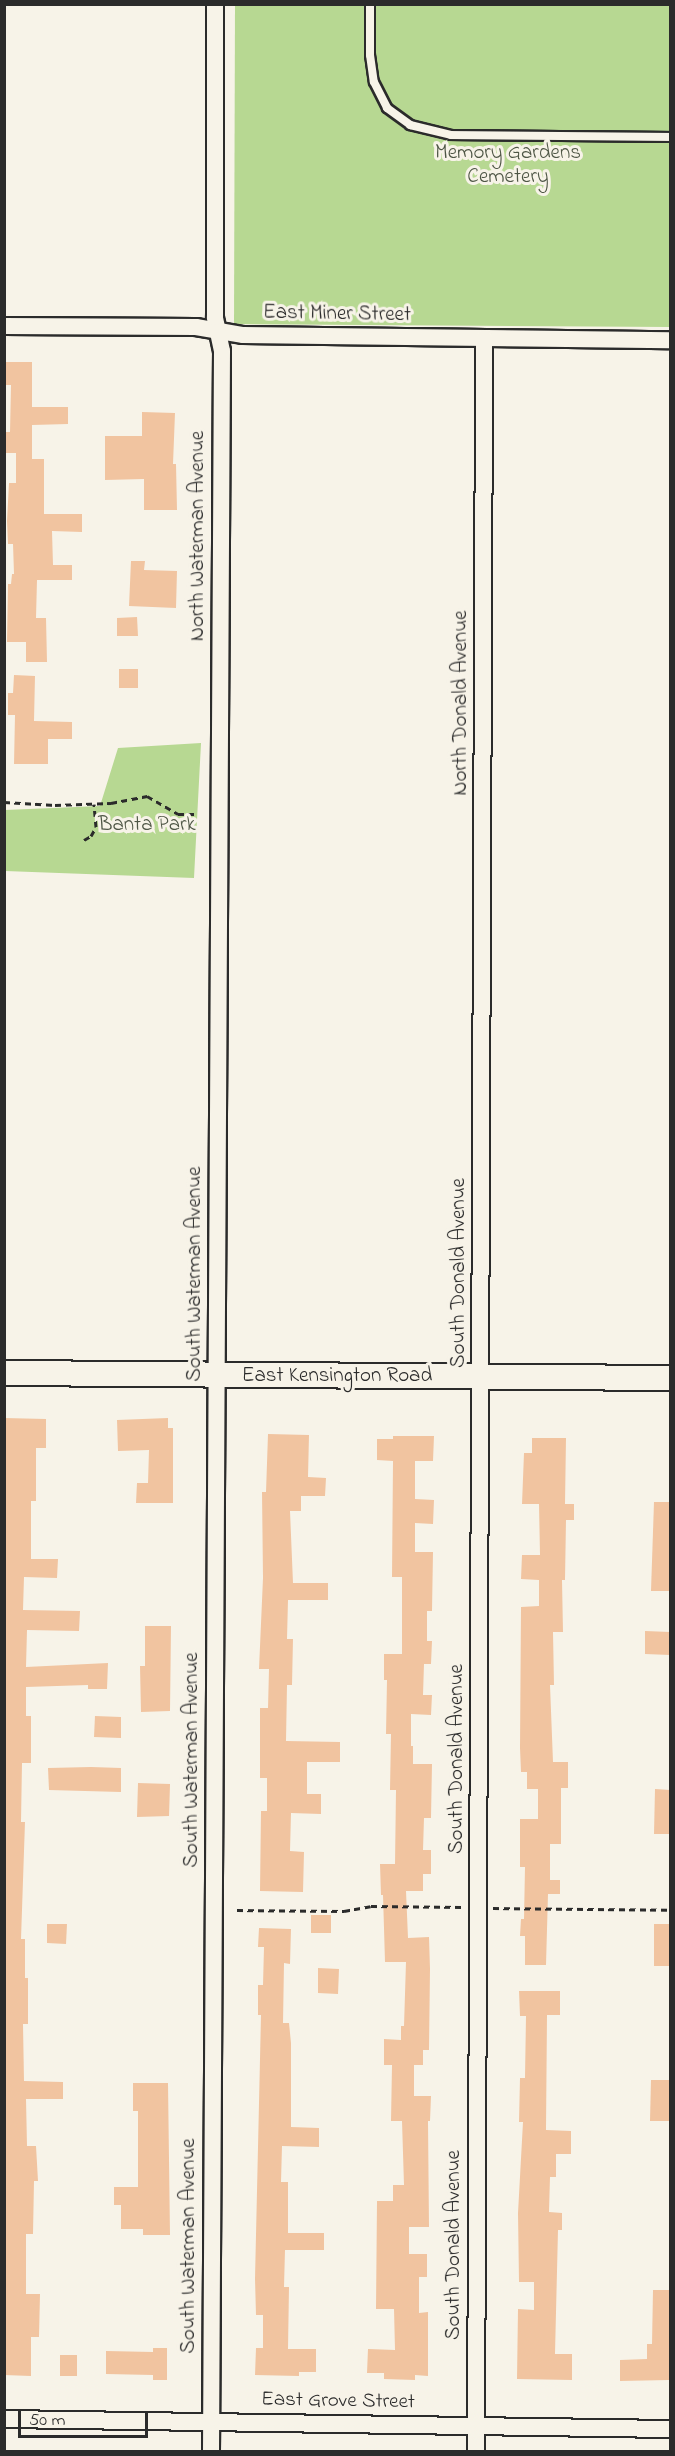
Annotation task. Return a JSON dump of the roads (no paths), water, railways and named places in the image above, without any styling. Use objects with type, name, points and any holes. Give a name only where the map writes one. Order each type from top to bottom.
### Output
[{"type":"main road","name":"East Kensington Road","points":[[4,1373],[670,1378]]},
{"type":"street","name":"North Waterman Avenue","points":[[215,4],[215,317],[222,351],[219,1069]]},
{"type":"street","name":"East Miner Street","points":[[4,326],[196,327],[243,335],[670,340]]},
{"type":"street","name":"North Donald Avenue","points":[[483,1068],[484,338]]},
{"type":"street","name":"South Donald Avenue","points":[[476,2451],[483,1068]]},
{"type":"street","name":"South Waterman Avenue","points":[[211,2451],[219,1069]]},
{"type":"street","name":"East Grove Street","points":[[4,2419],[670,2429]]},
{"type":"lane","points":[[370,4],[370,55],[374,82],[387,108],[410,125],[451,135],[670,137]]},
{"type":"park label","name":"Memory Gardens Cemetery","points":[[508,165]]},
{"type":"park label","name":"Banta Park","points":[[147,825]]}]
